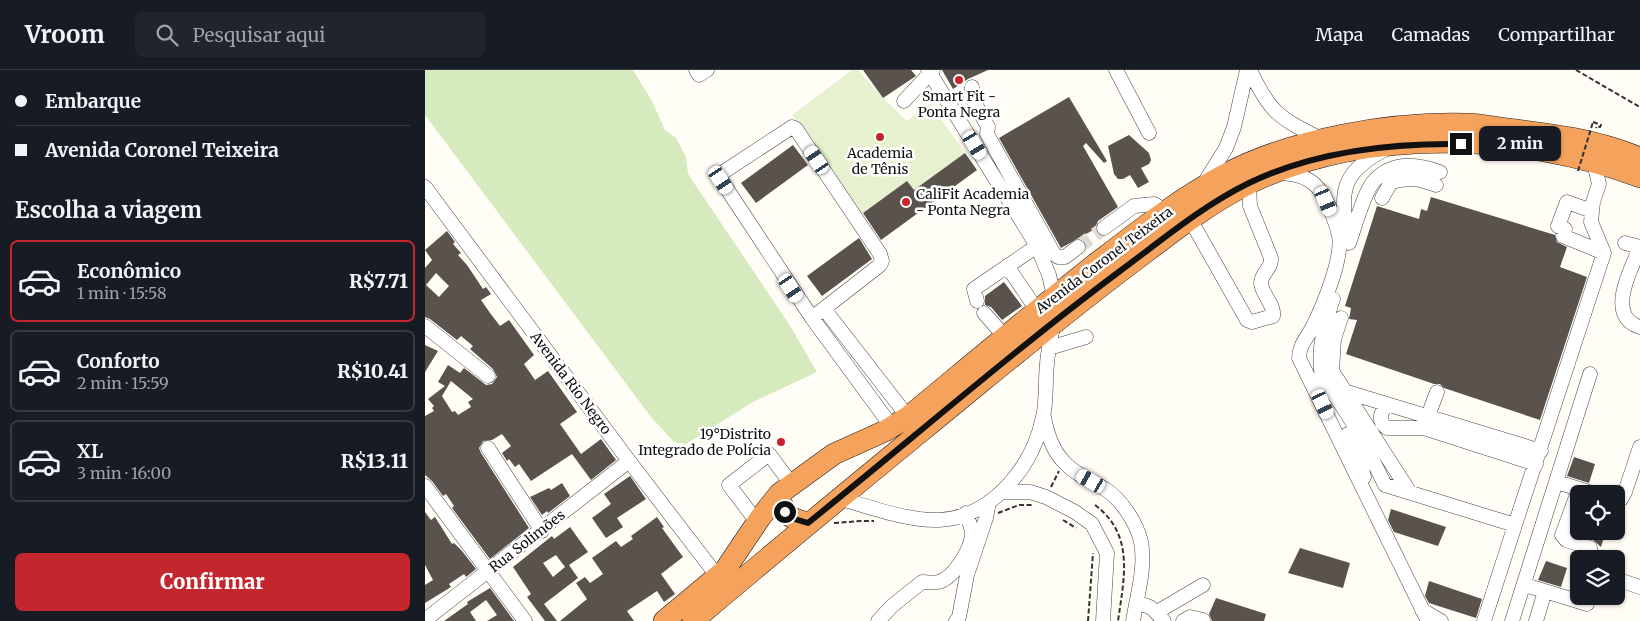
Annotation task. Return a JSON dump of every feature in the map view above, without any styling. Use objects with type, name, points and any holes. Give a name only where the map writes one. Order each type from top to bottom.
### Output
[{"type":"highway","name":"Avenida Coronel Teixeira","points":[[693,621],[839,498],[1045,316],[1054,296],[1135,233],[1224,174],[1266,157],[1323,140],[1409,126],[1466,124],[1569,138],[1591,142],[1640,158]]},
{"type":"highway","name":"Avenida Coronel Teixeira","points":[[664,621],[718,577],[731,562],[757,522],[785,489],[834,454],[900,422],[1005,337],[1045,316],[1190,219],[1249,183],[1275,172],[1332,155],[1393,145],[1478,144],[1524,148],[1586,167],[1640,177]]},
{"type":"highway","points":[[785,489],[782,506],[788,517],[808,523]]},
{"type":"street","points":[[696,70],[699,75],[707,70]]},
{"type":"street","points":[[1116,70],[1149,133]]},
{"type":"street","points":[[1248,70],[1270,107],[1286,121],[1323,140]]},
{"type":"street","points":[[1199,190],[1226,148],[1234,127],[1248,70]]},
{"type":"street","points":[[904,101],[930,71],[1037,246],[1049,274],[1054,296]]},
{"type":"street","points":[[972,87],[971,96],[988,127],[987,134],[1054,254],[1058,257],[1065,257],[1078,248]]},
{"type":"street","points":[[812,318],[825,310],[880,266],[882,261],[796,129],[792,127],[722,173],[720,177],[812,318],[900,422]]},
{"type":"street","points":[[1348,244],[1343,203],[1349,180],[1361,164],[1393,145]]},
{"type":"street","points":[[1365,492],[1364,477],[1358,453],[1335,410],[1322,379],[1319,364],[1321,345],[1348,244],[1367,194],[1374,181],[1403,165],[1423,166],[1438,178],[1408,178],[1391,182],[1382,198]]},
{"type":"street","points":[[1485,621],[1604,253],[1591,222],[1599,184],[1586,167]]},
{"type":"street","points":[[1275,172],[1293,173],[1313,181],[1324,195],[1339,237],[1339,258],[1321,307],[1299,350],[1299,358],[1425,615],[1441,621]]},
{"type":"street","points":[[1190,219],[1247,320],[1252,322],[1270,318],[1273,316],[1273,311],[1261,286],[1261,280],[1270,267],[1271,258],[1250,206],[1249,183]]},
{"type":"street","name":"Avenida Rio Negro","points":[[425,187],[718,577]]},
{"type":"street","points":[[1592,211],[1567,202],[1558,226],[1565,229],[1563,236],[1604,253]]},
{"type":"street","points":[[1103,228],[1134,206],[1154,204],[1167,212]]},
{"type":"street","points":[[1625,243],[1640,248],[1628,277],[1621,304],[1625,316],[1640,327]]},
{"type":"street","points":[[1005,337],[981,307],[974,289],[1037,246]]},
{"type":"street","points":[[839,498],[921,519],[940,520],[966,513],[989,502],[1021,471],[1031,454],[1044,417],[1049,348],[1045,316],[1007,266]]},
{"type":"street","points":[[825,310],[900,422]]},
{"type":"street","points":[[1341,318],[1334,339],[1332,371],[1409,491]]},
{"type":"street","points":[[425,326],[488,376]]},
{"type":"street","points":[[1049,348],[1086,337]]},
{"type":"street","points":[[1305,340],[1321,345]]},
{"type":"street","points":[[1304,367],[1319,364]]},
{"type":"street","points":[[1512,621],[1590,374]]},
{"type":"street","points":[[1322,379],[1351,419],[1385,485],[1515,525]]},
{"type":"street","points":[[1347,392],[1428,416],[1538,457]]},
{"type":"street","points":[[1428,416],[1437,392]]},
{"type":"street","points":[[1386,404],[1380,414],[1381,420],[1387,428],[1424,428],[1538,457]]},
{"type":"street","points":[[1044,417],[1052,444],[1063,462],[1078,474],[1107,491],[1122,505],[1135,525],[1141,541],[1142,563],[1133,621]]},
{"type":"street","points":[[1625,492],[1640,447]]},
{"type":"street","points":[[488,448],[541,530]]},
{"type":"street","points":[[757,522],[729,485],[769,454],[785,489]]},
{"type":"street","points":[[1377,469],[1387,456]]},
{"type":"street","name":"Rua Solimões","points":[[425,620],[629,461]]},
{"type":"street","points":[[1557,482],[1570,486]]},
{"type":"street","points":[[425,486],[525,621]]},
{"type":"street","points":[[1001,492],[1030,492],[1075,512],[1092,524],[1101,538],[1107,553],[1103,621]]},
{"type":"street","points":[[956,621],[959,617],[967,575],[986,518],[989,502]]},
{"type":"street","points":[[1570,512],[1561,535],[1566,540],[1590,548],[1590,550]]},
{"type":"street","points":[[878,621],[892,606],[922,582],[937,582],[947,578],[956,569],[964,557],[972,535],[966,513]]},
{"type":"street","points":[[1625,582],[1640,587]]},
{"type":"street","points":[[1525,584],[1545,591],[1570,595]]},
{"type":"street","points":[[1136,604],[1148,604],[1160,616],[1203,585]]},
{"type":"street","points":[[1536,621],[1545,591]]},
{"type":"street","points":[[1183,621],[1190,617],[1203,620]]},
{"type":"path","points":[[1576,70],[1640,107]]},
{"type":"path","points":[[1586,167],[1593,122],[1601,125],[1600,128],[1597,126]]},
{"type":"path","points":[[1046,498],[1063,462]]},
{"type":"green space","points":[[425,70],[633,70],[652,101],[665,130],[676,138],[686,157],[688,174],[789,324],[817,372],[753,402],[686,444],[674,442],[651,417],[425,115]]},
{"type":"green space","name":"Academia de Tênis","points":[[852,70],[858,70],[907,121],[930,104],[965,153],[914,190],[907,182],[861,214],[792,115]]},
{"type":"building","points":[[863,70],[911,70],[916,76],[883,98]]},
{"type":"building","name":"Smart Fit - Ponta Negra","points":[[942,70],[988,70],[968,79],[953,89]]},
{"type":"building","points":[[1069,97],[1107,161],[1104,163],[1086,143],[1083,146],[1118,207],[1098,221],[1095,229],[1061,248],[999,138]]},
{"type":"building","points":[[1129,135],[1149,153],[1151,160],[1149,164],[1141,168],[1149,182],[1138,188],[1130,175],[1123,179],[1118,179],[1114,174],[1108,146]]},
{"type":"building","points":[[793,145],[808,165],[756,203],[741,183]]},
{"type":"building","name":"CaliFit Academia - Ponta Negra","points":[[965,153],[977,170],[881,240],[863,213],[907,181],[914,190]]},
{"type":"building","points":[[1431,197],[1555,235],[1557,242],[1567,247],[1560,267],[1587,277],[1540,420],[1444,388],[1440,384],[1434,384],[1346,354],[1357,320],[1349,319],[1351,308],[1345,306],[1377,206],[1419,219],[1421,209],[1427,211]]},
{"type":"building","points":[[447,231],[455,242],[453,244],[461,253],[458,255],[483,289],[486,287],[491,294],[481,300],[490,313],[500,326],[509,320],[534,355],[524,364],[535,380],[548,371],[577,412],[560,424],[581,454],[601,439],[616,460],[591,480],[572,454],[531,481],[519,464],[515,467],[509,459],[507,461],[502,453],[511,446],[502,434],[492,440],[483,441],[479,448],[481,453],[529,528],[490,559],[452,508],[454,506],[446,494],[443,496],[425,475],[425,416],[434,411],[432,408],[434,406],[428,399],[445,386],[438,382],[448,365],[460,373],[464,368],[486,385],[492,384],[497,377],[493,369],[470,349],[473,346],[461,336],[457,340],[425,317],[425,268],[432,260],[425,250]],"holes":[[[436,273],[449,286],[439,297],[426,285]],[[451,381],[473,399],[468,402],[471,407],[458,415],[455,411],[452,412],[442,396]]]},
{"type":"building","points":[[859,238],[872,259],[822,296],[807,276]]},
{"type":"building","points":[[1004,282],[1022,306],[1002,320],[991,307],[985,305],[985,296]]},
{"type":"building","points":[[425,345],[438,351],[425,372]]},
{"type":"building","points":[[1574,457],[1595,464],[1589,483],[1567,476]]},
{"type":"building","points":[[630,476],[646,499],[617,518],[623,527],[606,538],[592,518],[611,504],[604,494]]},
{"type":"building","points":[[562,483],[570,496],[548,513],[547,511],[542,515],[530,497],[549,488],[551,490]]},
{"type":"building","points":[[1391,509],[1446,527],[1438,546],[1394,532],[1388,520]]},
{"type":"building","points":[[425,512],[431,520],[435,517],[452,544],[454,543],[462,551],[476,569],[466,577],[464,574],[449,584],[451,587],[425,603],[425,585],[433,580],[425,565]]},
{"type":"building","points":[[657,517],[664,527],[662,528],[683,557],[661,574],[675,594],[664,602],[657,591],[627,611],[634,621],[560,621],[587,599],[576,583],[585,577],[590,583],[603,574],[592,558],[616,541],[621,547],[633,539],[631,536]]},
{"type":"building","points":[[570,527],[588,552],[569,565],[578,578],[544,604],[557,621],[545,621],[527,597],[531,594],[513,567],[552,536],[554,539]],"holes":[[[556,555],[565,567],[553,577],[543,563]]]},
{"type":"building","points":[[1593,540],[1603,540],[1601,547]]},
{"type":"building","points":[[1300,548],[1350,563],[1343,588],[1288,573]]},
{"type":"building","points":[[1546,561],[1567,568],[1561,587],[1538,580]]},
{"type":"building","points":[[1429,581],[1482,599],[1476,618],[1429,603],[1425,596]]},
{"type":"building","points":[[490,588],[514,621],[487,621],[497,615],[486,600],[470,612],[476,621],[444,621],[468,604],[467,602]]},
{"type":"building","points":[[1216,598],[1266,614],[1264,621],[1212,621],[1209,614]]},
{"type":"tunnel","points":[[1078,247],[1104,228]]},
{"type":"place","name":"Smart Fit - Ponta Negra","points":[[959,80]]},
{"type":"place","name":"Academia de Tênis","points":[[880,137]]},
{"type":"place","name":"CaliFit Academia - Ponta Negra","points":[[906,202]]},
{"type":"place","name":"19°Distrito Integrado de Polícia","points":[[781,442]]},
{"type":"route","points":[[785,512],[788,517],[808,523],[1073,306],[1198,213],[1249,183],[1314,159],[1358,150],[1393,145],[1461,144]]}]
